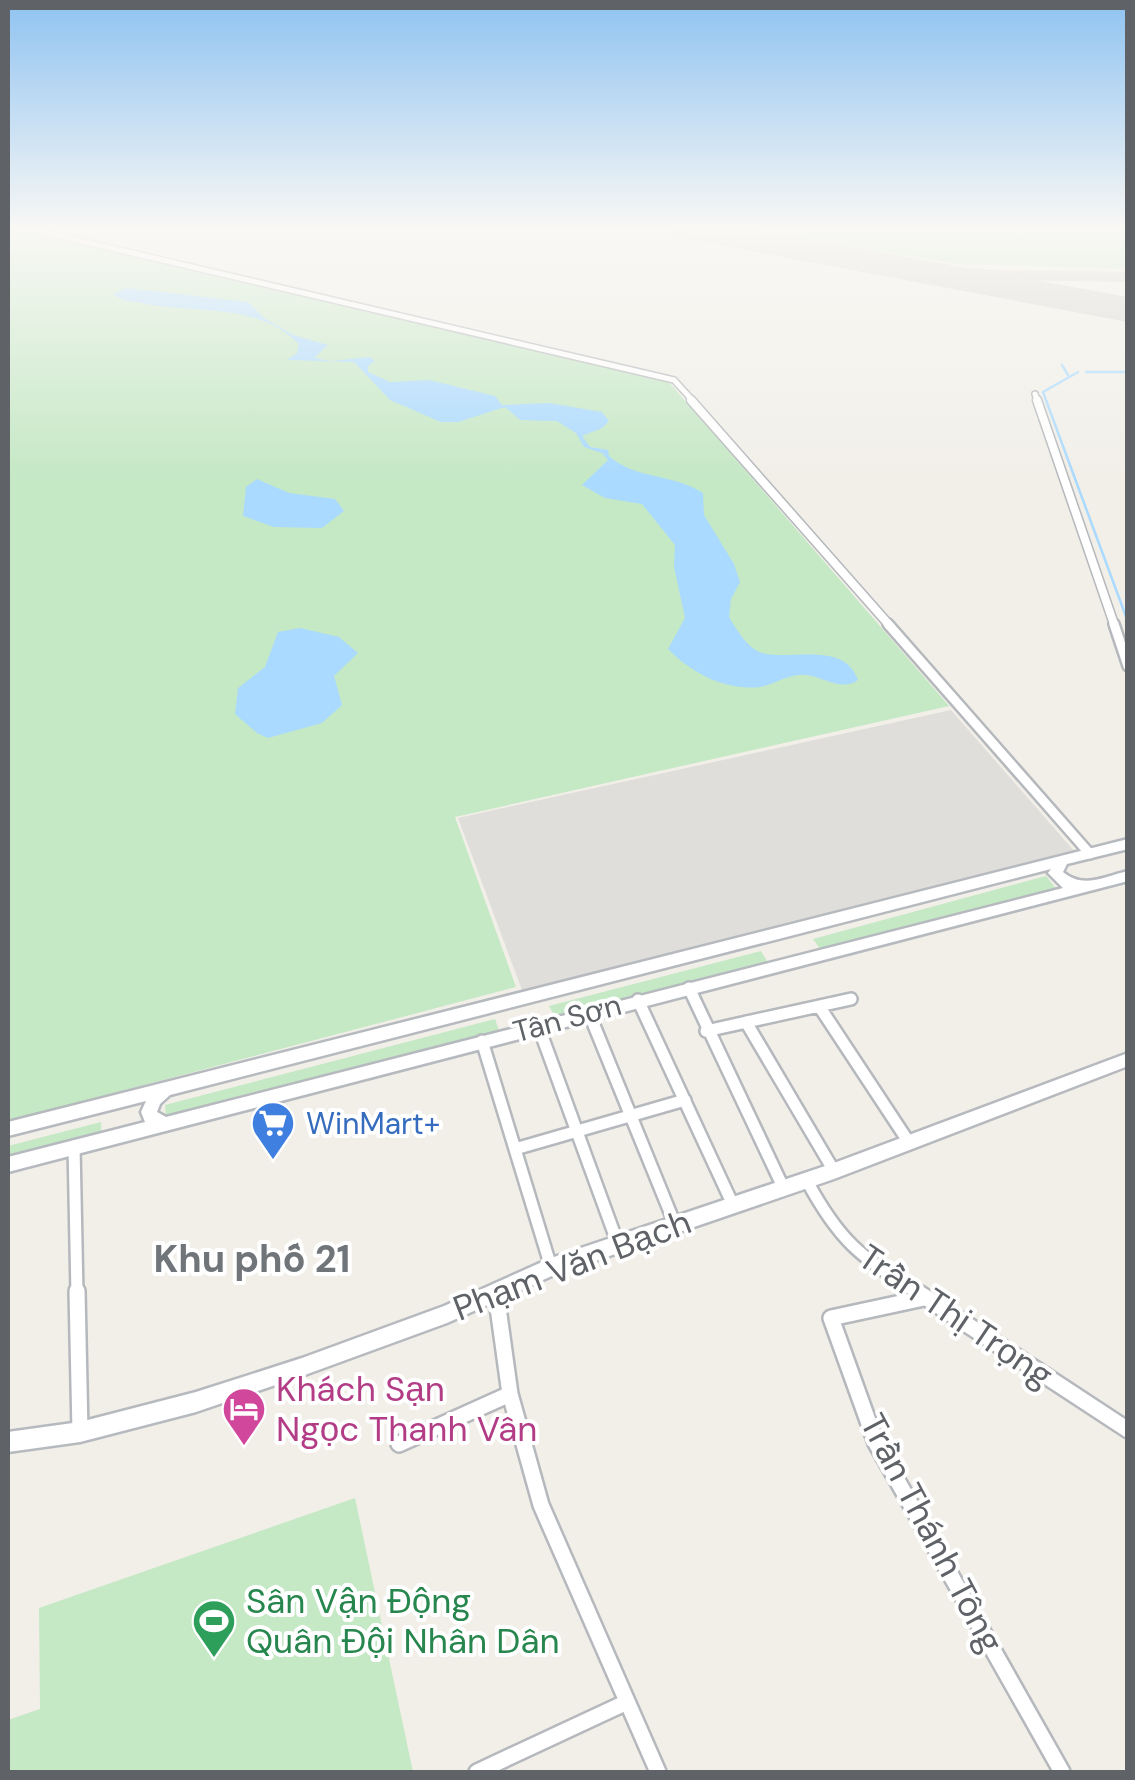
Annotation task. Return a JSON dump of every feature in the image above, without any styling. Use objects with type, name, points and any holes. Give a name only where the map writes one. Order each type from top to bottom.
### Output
[{"type":"street","points":[[380,311],[674,380],[1090,854]]},
{"type":"street","points":[[1035,394],[1128,666]]},
{"type":"street","name":"Tân Sơn","points":[[8,1129],[1123,848]]},
{"type":"street","points":[[1062,861],[1055,872],[1060,879],[1080,888]]},
{"type":"street","name":"Tân Sơn","points":[[8,1164],[559,1019],[1128,876]]},
{"type":"street","points":[[814,927],[803,933],[801,942],[820,954]]},
{"type":"street","points":[[764,939],[773,941],[782,952],[774,964]]},
{"type":"street","points":[[688,988],[783,1187]]},
{"type":"street","points":[[548,993],[540,1002],[541,1010],[559,1019]]},
{"type":"street","points":[[706,1032],[850,998]]},
{"type":"street","points":[[638,1000],[733,1205]]},
{"type":"street","points":[[502,1004],[519,1014],[511,1032]]},
{"type":"street","points":[[819,1006],[908,1141]]},
{"type":"street","points":[[589,1013],[674,1222]]},
{"type":"street","points":[[746,1022],[834,1171]]},
{"type":"street","points":[[538,1025],[618,1244]]},
{"type":"street","points":[[482,1041],[551,1267]]},
{"type":"street","name":"Phạm Văn Bạch","points":[[8,1442],[80,1432],[196,1402],[284,1373],[447,1314],[551,1267],[674,1222],[834,1171],[1128,1059]]},
{"type":"street","points":[[164,1092],[154,1100],[149,1112],[152,1119],[169,1124]]},
{"type":"street","points":[[515,1148],[685,1100]]},
{"type":"street","points":[[110,1105],[123,1112],[126,1121],[115,1136]]},
{"type":"street","points":[[74,1146],[80,1432]]},
{"type":"street","name":"Trần Thị Trọng","points":[[806,1181],[830,1224],[860,1255],[1128,1430]]},
{"type":"street","points":[[496,1292],[510,1394],[541,1504],[658,1772]]},
{"type":"street","name":"Trần Thánh Tông","points":[[924,1298],[832,1318],[876,1443],[1062,1772]]},
{"type":"street","points":[[399,1444],[510,1394]]},
{"type":"street","points":[[476,1772],[626,1703]]},
{"type":"shaded area","points":[[951,710],[1075,852],[523,993],[458,818]]},
{"type":"green space","points":[[8,311],[366,311],[668,381],[949,706],[455,817],[516,987],[8,1121]]},
{"type":"green space","points":[[1046,876],[1058,891],[823,953],[813,939]]},
{"type":"green space","points":[[761,951],[770,966],[557,1021],[549,1006]]},
{"type":"green space","points":[[495,1019],[501,1036],[167,1126],[165,1105]]},
{"type":"green space","points":[[101,1122],[102,1143],[8,1168],[8,1146]]},
{"type":"green space","name":"Sân Vận Động Quân Đội Nhân Dân","points":[[355,1498],[413,1772],[8,1772],[8,1720],[40,1709],[39,1608]]},
{"type":"water","points":[[215,311],[257,311],[293,335],[328,345],[314,358],[331,361],[369,357],[375,361],[368,366],[368,372],[390,382],[429,380],[495,396],[502,405],[549,403],[602,412],[609,421],[582,436],[590,447],[608,450],[609,456],[630,469],[703,493],[704,515],[734,564],[740,582],[731,599],[729,617],[747,643],[762,653],[816,654],[841,660],[858,680],[846,685],[800,675],[747,688],[698,673],[668,649],[685,618],[674,567],[675,545],[642,504],[605,498],[582,485],[608,460],[602,453],[584,447],[576,433],[557,421],[520,420],[505,407],[458,422],[441,422],[390,400],[354,362],[287,360],[297,353],[299,344],[282,330],[245,315]]},
{"type":"water","points":[[257,479],[289,493],[335,499],[344,511],[322,528],[274,527],[243,516],[246,487]]},
{"type":"water","points":[[300,628],[339,637],[358,653],[334,676],[342,705],[322,723],[268,738],[235,714],[238,688],[265,667],[278,632]]},
{"type":"waterway","points":[[1062,365],[1068,375]]},
{"type":"waterway","points":[[1078,372],[1043,392],[1128,622]]},
{"type":"waterway","points":[[1086,372],[1128,372]]},
{"type":"place","name":"WinMart+","points":[[273,1161]]},
{"type":"place","name":"Khách Sạn Ngọc Thanh Vân","points":[[244,1447]]},
{"type":"place","name":"Sân Vận Động Quân Đội Nhân Dân","points":[[214,1659]]},
{"type":"district","name":"Khu phố 21","points":[[252,1259]]}]
